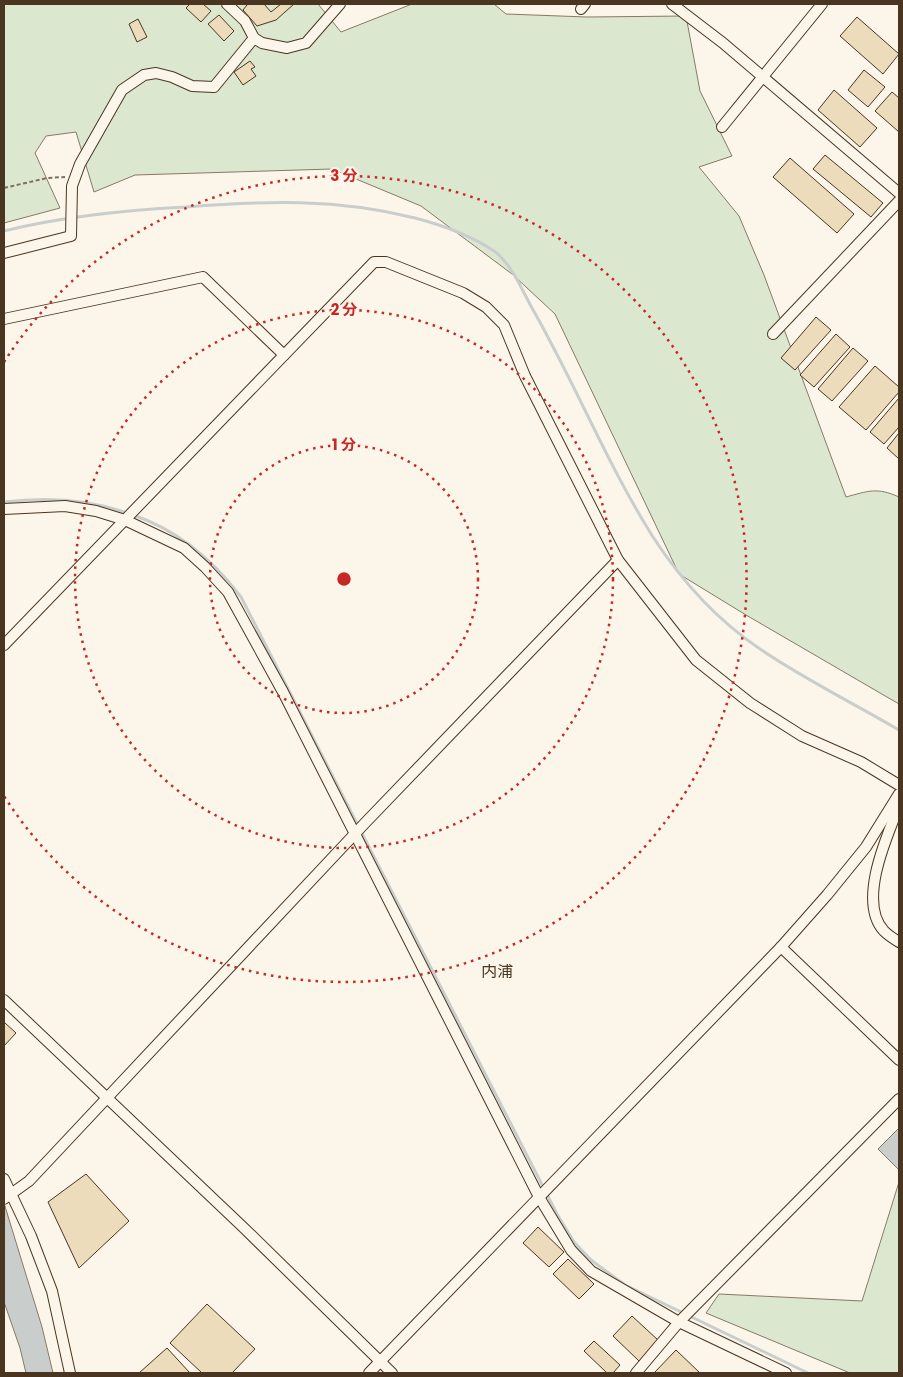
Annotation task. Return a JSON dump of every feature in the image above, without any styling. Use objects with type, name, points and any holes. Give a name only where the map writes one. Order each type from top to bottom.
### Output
[{"type":"street","points":[[227,4],[245,21],[254,38],[262,43],[287,48],[306,43],[340,4]]},
{"type":"street","points":[[672,4],[899,193]]},
{"type":"street","points":[[722,127],[822,4]]},
{"type":"street","points":[[4,253],[71,236],[72,186],[80,164],[122,90],[144,75],[156,74],[172,77],[192,86],[214,87],[254,38]]},
{"type":"street","points":[[773,334],[899,201]]},
{"type":"street","points":[[4,645],[374,262],[386,262],[400,266],[463,293],[486,307],[504,325],[525,376],[618,560],[696,660],[726,685],[802,736],[861,762],[899,785]]},
{"type":"street","points":[[4,319],[203,277],[284,355]]},
{"type":"street","points":[[4,509],[65,506],[96,511],[125,519],[184,548],[228,592],[283,692],[539,1198],[571,1250],[591,1271],[679,1322],[786,1373]]},
{"type":"street","points":[[8,1197],[28,1181],[365,823],[618,560]]},
{"type":"street","points":[[369,1373],[781,947],[866,847],[899,794]]},
{"type":"street","points":[[899,806],[878,864],[874,902],[876,916],[882,930],[899,942]]},
{"type":"street","points":[[781,947],[899,1060]]},
{"type":"street","points":[[4,1000],[392,1373]]},
{"type":"street","points":[[636,1373],[679,1322],[899,1098]]},
{"type":"street","points":[[4,1179],[8,1197],[52,1291],[70,1373]]},
{"type":"path","points":[[4,188],[47,178],[77,176]]},
{"type":"green space","points":[[4,4],[318,4],[341,32],[412,4],[494,4],[506,14],[587,17],[686,16],[700,91],[732,156],[699,167],[739,216],[764,275],[846,497],[878,491],[899,497],[899,704],[679,574],[555,314],[512,274],[421,206],[332,169],[135,175],[94,192],[76,132],[46,136],[35,153],[60,208],[4,223]]},
{"type":"green space","points":[[899,1182],[899,1373],[850,1373],[706,1313],[719,1294],[862,1301]]},
{"type":"shaded area","points":[[899,1128],[899,1170],[878,1149]]},
{"type":"shaded area","points":[[4,1203],[42,1327],[53,1373],[26,1373],[20,1348],[4,1302]]},
{"type":"building","points":[[190,4],[203,4],[211,11],[201,22],[186,8]]},
{"type":"building","points":[[245,4],[264,4],[271,12],[281,4],[294,4],[276,20],[257,26],[243,10],[247,5]]},
{"type":"building","points":[[219,15],[234,31],[224,41],[208,24]]},
{"type":"building","points":[[857,17],[899,54],[883,74],[840,36]]},
{"type":"building","points":[[138,19],[147,37],[137,42],[129,24]]},
{"type":"building","points":[[250,61],[255,67],[251,69],[256,76],[243,85],[234,72]]},
{"type":"building","points":[[864,70],[885,87],[868,107],[848,90]]},
{"type":"building","points":[[834,90],[877,128],[860,147],[818,110]]},
{"type":"building","points":[[892,92],[899,98],[899,132],[875,111]]},
{"type":"building","points":[[825,155],[883,203],[871,217],[813,169]]},
{"type":"building","points":[[790,158],[854,214],[837,233],[773,177]]},
{"type":"building","points":[[816,317],[831,330],[795,370],[781,358]]},
{"type":"building","points":[[836,334],[850,347],[814,387],[800,375]]},
{"type":"building","points":[[853,348],[868,361],[832,401],[818,389]]},
{"type":"building","points":[[875,366],[899,387],[899,392],[866,430],[839,407]]},
{"type":"building","points":[[899,398],[899,427],[884,444],[870,432]]},
{"type":"building","points":[[899,433],[899,459],[887,448]]},
{"type":"building","points":[[4,1022],[16,1033],[4,1046]]},
{"type":"building","points":[[86,1174],[129,1221],[79,1268],[48,1202]]},
{"type":"building","points":[[538,1227],[564,1252],[549,1267],[523,1243]]},
{"type":"building","points":[[568,1259],[594,1284],[579,1299],[553,1274]]},
{"type":"building","points":[[207,1304],[255,1349],[232,1373],[202,1373],[170,1343]]},
{"type":"building","points":[[632,1316],[659,1341],[639,1361],[613,1336]]},
{"type":"building","points":[[594,1341],[620,1365],[613,1373],[607,1373],[584,1351]]},
{"type":"building","points":[[167,1348],[190,1373],[139,1373]]},
{"type":"building","points":[[676,1350],[700,1373],[654,1373]]},
{"type":"waterway","points":[[4,231],[71,218],[118,212],[244,203],[301,203],[357,207],[415,218],[456,231],[485,245],[506,262],[516,277],[636,509],[675,569],[701,598],[744,638],[811,681],[899,730]]},
{"type":"waterway","points":[[4,502],[66,500],[112,508],[127,513]]},
{"type":"waterway","points":[[133,515],[165,529],[193,547],[218,570],[241,597],[557,1214],[574,1242],[591,1260],[625,1285],[808,1373]]},
{"type":"district","name":"内浦","points":[[497,971]]}]
